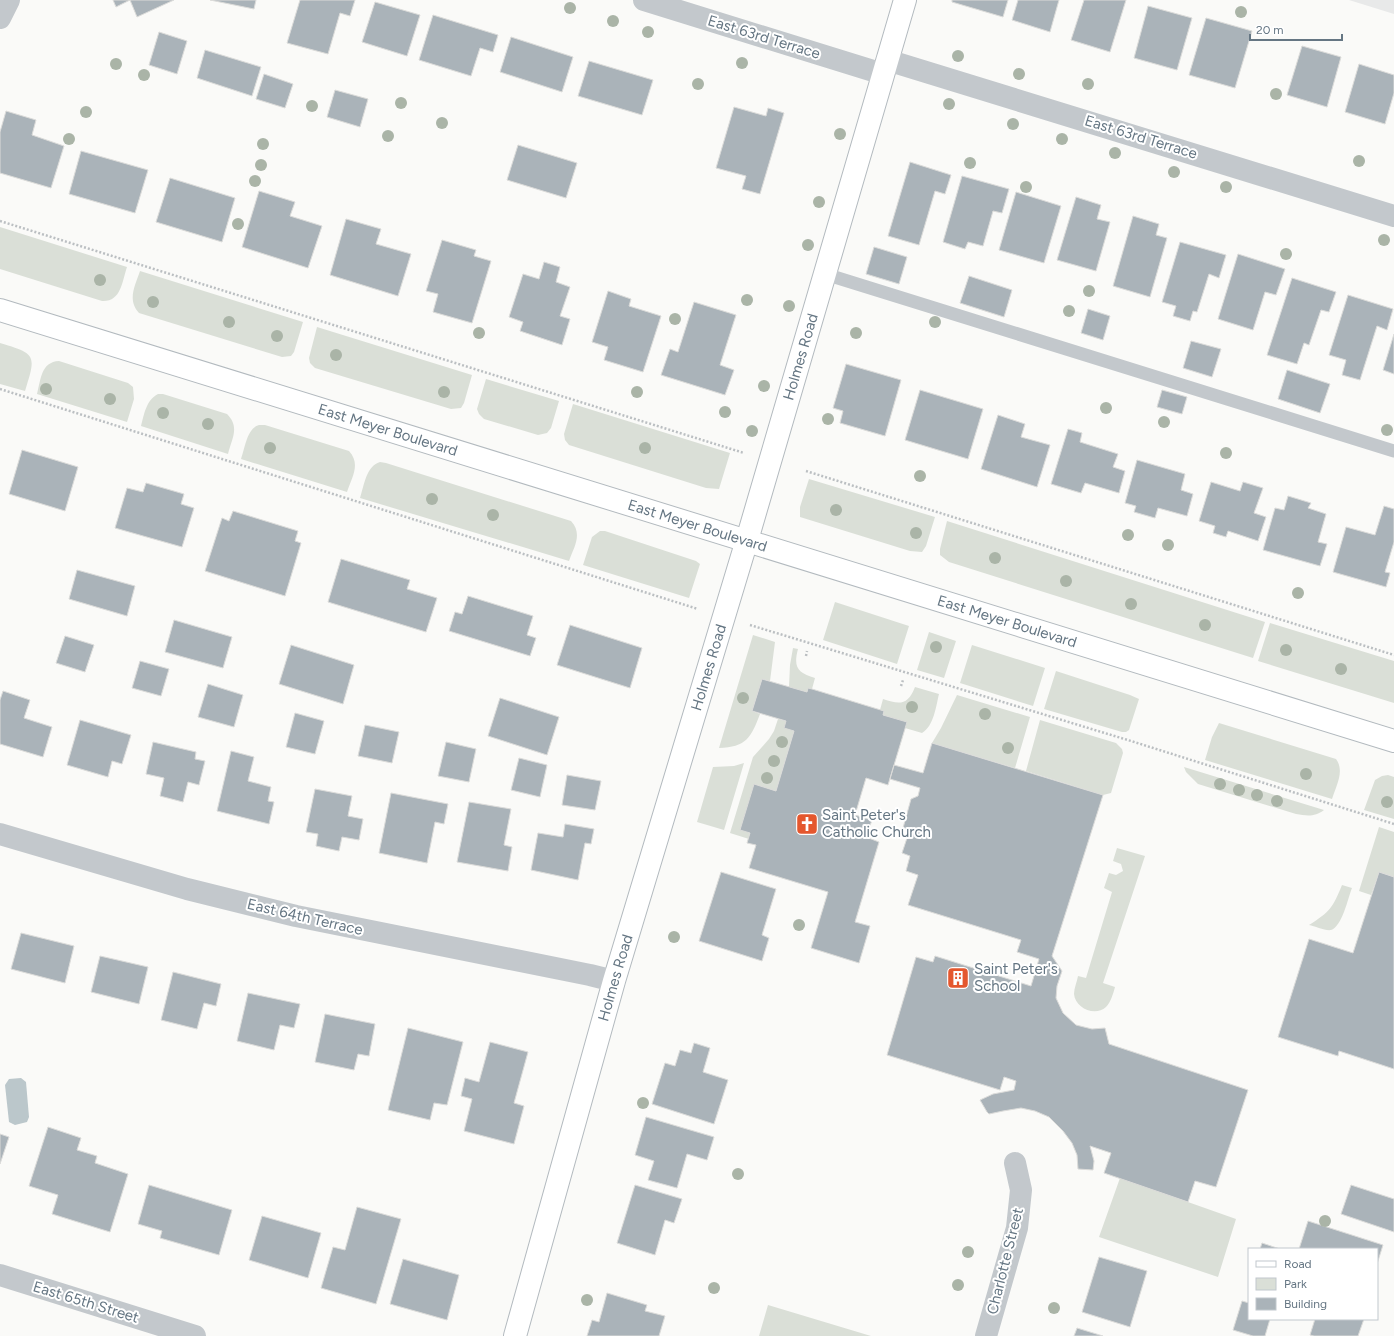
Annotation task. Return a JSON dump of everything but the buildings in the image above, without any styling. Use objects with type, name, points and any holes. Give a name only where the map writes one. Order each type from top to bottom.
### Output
[{"type":"main road","name":"Holmes Road","points":[[514,1336],[614,981],[747,540],[905,0]]},
{"type":"main road","name":"East Meyer Boulevard","points":[[0,310],[1394,741]]},
{"type":"street","points":[[0,18],[9,0]]},
{"type":"street","name":"East 63rd Terrace","points":[[644,0],[885,67],[1394,216]]},
{"type":"street","name":"East 64th Terrace","points":[[0,834],[187,889],[296,916],[614,981]]},
{"type":"street","name":"Charlotte Street","points":[[986,1336],[1017,1228],[1021,1190],[1015,1163]]},
{"type":"street","name":"East 65th Street","points":[[0,1276],[195,1336]]},
{"type":"lane","points":[[825,274],[1394,451]]},
{"type":"path","points":[[0,221],[479,372],[770,461]]},
{"type":"path","points":[[0,389],[724,617],[1394,824]]},
{"type":"path","points":[[806,472],[1394,655]]},
{"type":"path","points":[[806,656],[807,651]]},
{"type":"path","points":[[901,686],[903,680]]},
{"type":"shaded area","points":[[1349,0],[1394,0],[1394,14]]},
{"type":"shaded area","points":[[21,1078],[26,1082],[29,1117],[27,1122],[15,1125],[9,1122],[5,1085],[9,1079]]},
{"type":"green space","points":[[0,227],[127,267],[120,290],[113,298],[102,301],[0,269]]},
{"type":"green space","points":[[140,271],[303,322],[294,352],[291,356],[282,357],[139,313],[133,303],[133,293]]},
{"type":"green space","points":[[317,327],[472,375],[464,403],[461,408],[451,409],[315,368],[310,363],[309,358]]},
{"type":"green space","points":[[0,343],[21,350],[30,358],[32,363],[31,370],[25,391],[0,384]]},
{"type":"green space","points":[[59,361],[128,383],[133,387],[134,399],[127,422],[37,394],[45,368],[53,362]]},
{"type":"green space","points":[[486,379],[559,401],[551,428],[547,433],[538,435],[484,419],[479,414],[477,409]]},
{"type":"green space","points":[[158,394],[163,394],[227,414],[233,423],[234,428],[233,438],[228,454],[141,426],[148,404]]},
{"type":"green space","points":[[573,404],[730,453],[719,489],[706,488],[569,445],[565,440],[564,434]]},
{"type":"green space","points":[[259,425],[265,425],[349,451],[353,456],[355,466],[347,492],[241,459],[249,434]]},
{"type":"green space","points":[[380,462],[571,521],[575,526],[577,536],[569,561],[360,498],[364,482],[369,472],[375,464]]},
{"type":"green space","points":[[809,479],[935,517],[926,546],[922,552],[910,551],[800,517],[800,507]]},
{"type":"green space","points":[[947,521],[1265,622],[1253,658],[949,562],[940,555],[940,549]]},
{"type":"green space","points":[[600,531],[605,531],[696,561],[700,564],[689,598],[583,565],[592,537]]},
{"type":"green space","points":[[835,602],[909,626],[897,664],[823,640]]},
{"type":"green space","points":[[1270,623],[1394,661],[1394,703],[1258,661]]},
{"type":"green space","points":[[929,632],[956,641],[944,678],[917,670]]},
{"type":"green space","points":[[753,635],[775,642],[770,681],[762,679],[752,711],[760,714],[750,735],[746,740],[736,746],[719,748]]},
{"type":"green space","points":[[972,645],[1045,668],[1033,706],[960,683]]},
{"type":"green space","points":[[793,648],[798,649],[796,661],[798,669],[804,674],[815,678],[812,689],[808,688],[807,692],[789,687],[790,665]]},
{"type":"green space","points":[[1056,671],[1139,699],[1129,730],[1122,732],[1044,709]]},
{"type":"green space","points":[[915,687],[939,694],[932,721],[922,733],[905,728],[906,722],[883,715],[884,711],[880,710],[883,699],[899,703],[903,702],[909,697]]},
{"type":"green space","points":[[957,695],[1030,717],[1015,768],[932,743]]},
{"type":"green space","points":[[778,719],[786,721],[794,731],[776,791],[754,784],[749,839],[730,833],[753,757],[769,739],[774,731]]},
{"type":"green space","points":[[1040,720],[1116,743],[1122,749],[1123,753],[1111,793],[1103,795],[1026,771]]},
{"type":"green space","points":[[1219,723],[1336,759],[1339,764],[1340,774],[1332,799],[1205,760],[1212,737]]},
{"type":"green space","points":[[744,763],[724,830],[697,822],[713,767],[734,766]]},
{"type":"green space","points":[[1184,767],[1324,810],[1317,814],[1311,815],[1296,814],[1198,784],[1186,772]]},
{"type":"green space","points":[[1388,775],[1394,777],[1394,819],[1364,810],[1375,780],[1382,776]]},
{"type":"green space","points":[[1379,827],[1394,832],[1394,877],[1379,872],[1371,895],[1359,891]]},
{"type":"green space","points":[[1117,848],[1145,856],[1103,983],[1115,987],[1113,995],[1109,1003],[1102,1010],[1091,1011],[1086,1010],[1078,1003],[1075,999],[1074,990],[1078,976],[1086,978],[1112,892],[1104,888],[1109,873],[1116,875],[1123,871],[1121,864],[1113,861]]},
{"type":"green space","points":[[1342,885],[1352,888],[1344,912],[1335,928],[1326,930],[1309,925],[1330,908]]},
{"type":"green space","points":[[1120,1178],[1236,1219],[1218,1277],[1099,1237]]},
{"type":"green space","points":[[768,1305],[871,1336],[759,1336]]},
{"type":"place","name":"Saint Peter's Catholic Church","points":[[807,824]]},
{"type":"place","name":"Saint Peter's School","points":[[958,978]]}]
